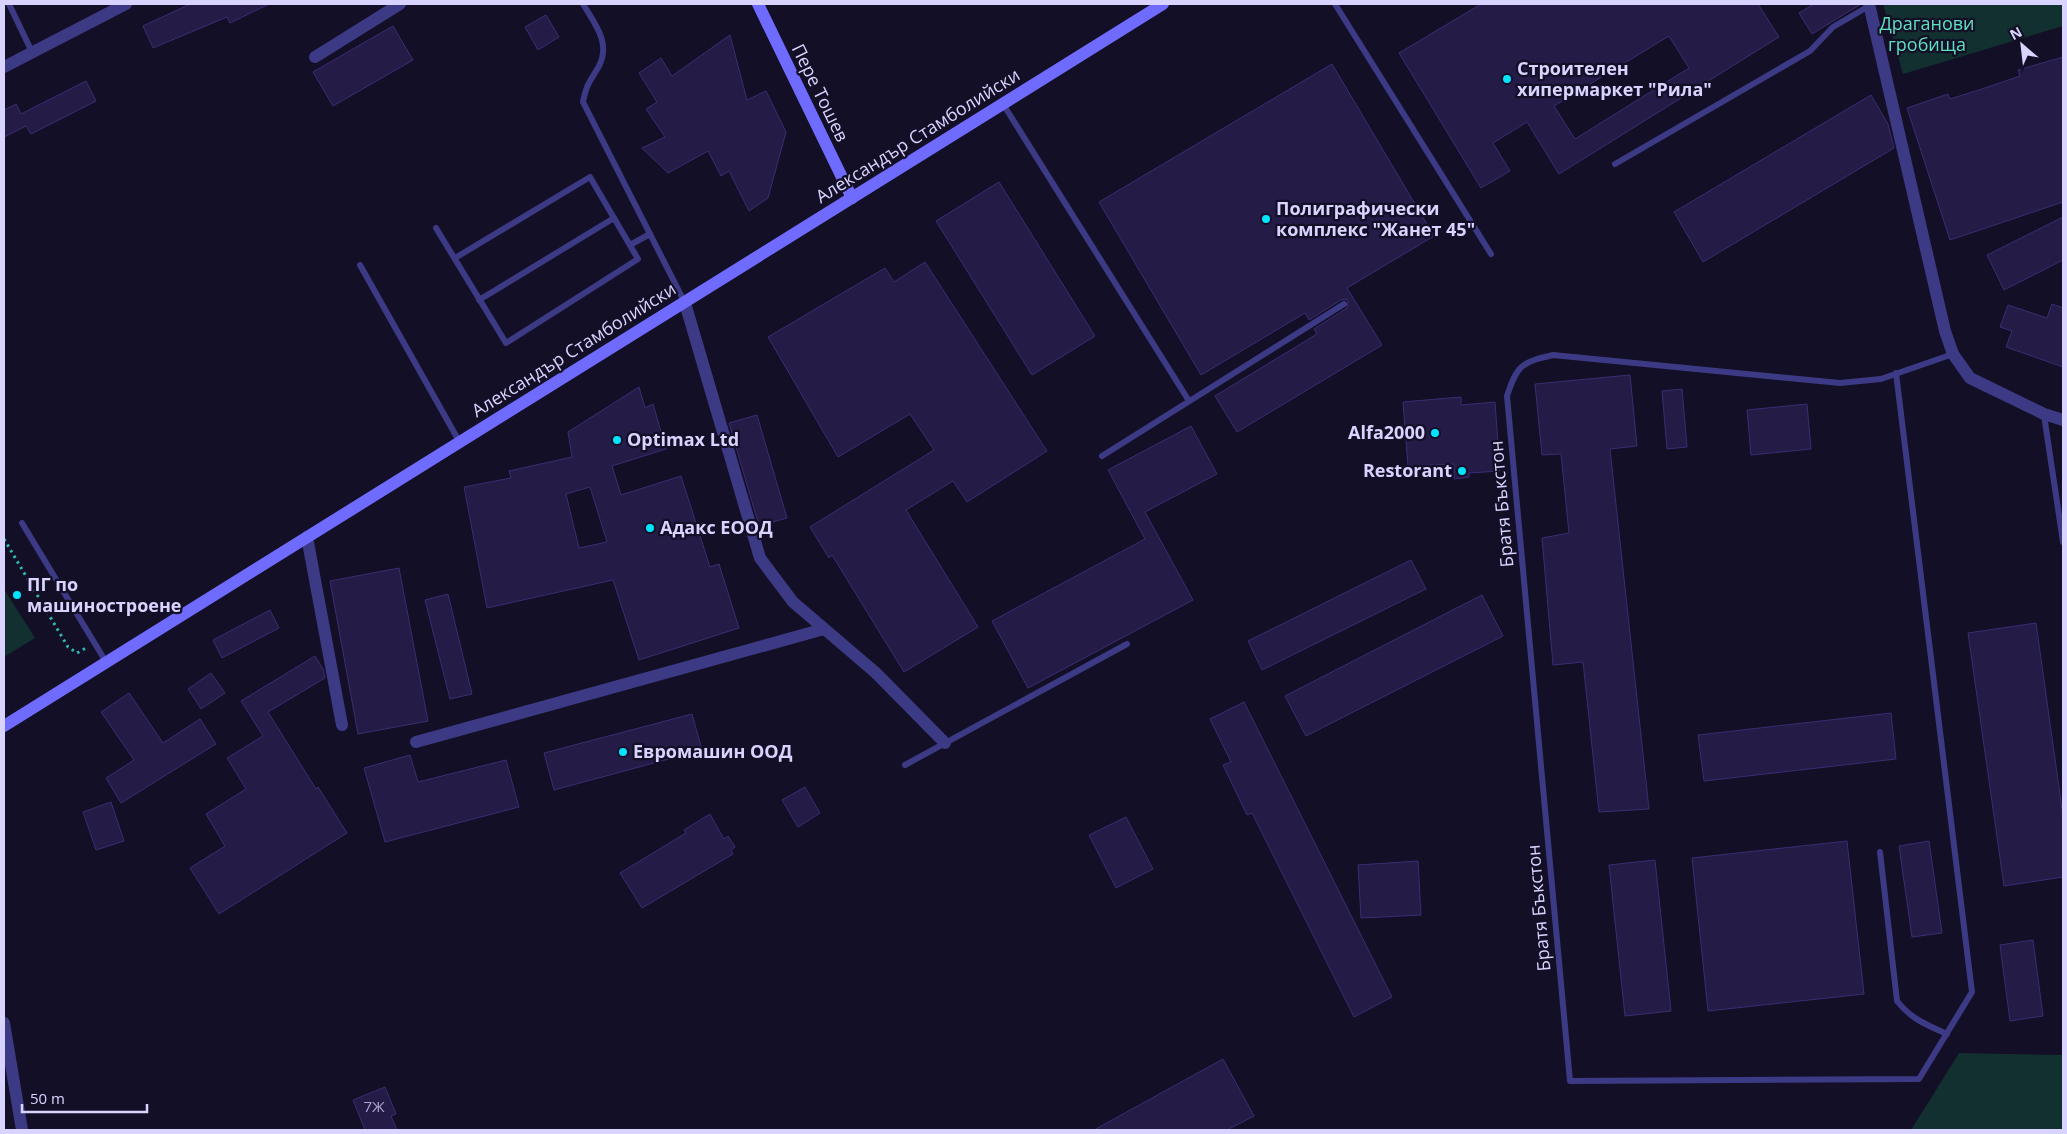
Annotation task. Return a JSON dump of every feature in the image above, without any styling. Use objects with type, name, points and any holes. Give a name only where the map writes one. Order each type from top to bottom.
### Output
[{"type":"street","points":[[4,67],[124,4]]},
{"type":"street","points":[[315,57],[400,4]]},
{"type":"street","name":"Пере Тошев","points":[[758,4],[852,198]]},
{"type":"street","name":"Александър Стамболийски","points":[[4,726],[1163,4]]},
{"type":"street","points":[[1869,5],[1952,354],[1970,378],[2044,414],[2063,420]]},
{"type":"street","points":[[685,303],[760,558],[793,602],[876,673],[945,743]]},
{"type":"street","points":[[307,536],[342,725]]},
{"type":"street","points":[[416,742],[824,629]]},
{"type":"street","points":[[4,1023],[22,1130]]},
{"type":"lane","points":[[9,4],[32,52]]},
{"type":"lane","points":[[584,4],[602,36],[604,52],[599,66],[586,84],[583,102],[685,303]]},
{"type":"lane","points":[[1335,4],[1491,254]]},
{"type":"lane","points":[[1615,164],[1810,51],[1833,27],[1869,5]]},
{"type":"lane","points":[[1004,104],[1189,401]]},
{"type":"lane","points":[[436,228],[506,343],[638,259],[590,177],[455,258]]},
{"type":"lane","points":[[480,300],[614,218]]},
{"type":"lane","points":[[630,245],[650,234]]},
{"type":"lane","points":[[360,265],[459,441]]},
{"type":"lane","points":[[1102,456],[1344,304]]},
{"type":"lane","name":"Братя Бъкстон","points":[[1947,1034],[1919,1079],[1570,1081],[1507,396],[1514,376],[1529,361],[1554,355],[1840,383],[1881,379],[1952,354]]},
{"type":"lane","points":[[1880,852],[1897,1001],[1915,1020],[1947,1034],[1972,992],[1896,373]]},
{"type":"lane","points":[[2044,414],[2063,542]]},
{"type":"lane","points":[[22,523],[106,662]]},
{"type":"lane","points":[[905,765],[1127,644]]},
{"type":"path","points":[[4,539],[68,646],[77,652],[95,643]]},
{"type":"green space","name":"Драганови гробища","points":[[1883,4],[2063,4],[2063,26],[1903,74]]},
{"type":"green space","points":[[4,589],[35,638],[4,657]]},
{"type":"green space","points":[[1959,1053],[2063,1055],[2063,1130],[1911,1130]]},
{"type":"building","points":[[190,4],[269,4],[230,23],[227,17],[153,48],[143,26]]},
{"type":"building","name":"Строителен хипермаркет \"Рила\"","points":[[1481,4],[1758,4],[1779,37],[1559,174],[1527,122],[1493,143],[1510,171],[1481,188],[1399,53]],"holes":[[[1669,36],[1689,68],[1575,139],[1554,106]]]},
{"type":"building","points":[[1814,4],[1861,4],[1812,34],[1799,13]]},
{"type":"building","points":[[546,15],[559,37],[538,50],[525,27]]},
{"type":"building","points":[[393,26],[413,60],[333,106],[313,72]]},
{"type":"building","points":[[730,35],[747,100],[766,91],[786,132],[768,198],[749,211],[729,171],[721,176],[708,151],[668,173],[642,148],[665,137],[646,109],[657,102],[639,73],[661,58],[672,76]]},
{"type":"building","points":[[2063,57],[2063,202],[1950,240],[1907,108],[1948,94],[1950,99],[1979,90],[2020,76],[2018,70]]},
{"type":"building","name":"Полиграфически комплекс \"Жанет 45\"","points":[[1332,64],[1434,236],[1347,288],[1382,345],[1237,432],[1215,396],[1317,334],[1314,329],[1347,308],[1348,302],[1346,299],[1341,300],[1309,320],[1305,313],[1201,375],[1099,202]]},
{"type":"building","points":[[86,81],[96,101],[31,134],[26,126],[4,137],[4,110],[16,104],[21,114]]},
{"type":"building","points":[[1871,95],[1888,124],[1894,148],[1703,262],[1674,212]]},
{"type":"building","points":[[999,182],[1095,336],[1032,375],[936,221]]},
{"type":"building","points":[[2063,217],[2063,260],[2004,290],[1987,255]]},
{"type":"building","points":[[925,262],[1047,451],[967,502],[953,481],[906,510],[978,627],[904,672],[832,555],[829,558],[810,527],[934,450],[910,414],[838,457],[768,337],[885,268],[894,282]]},
{"type":"building","points":[[2052,304],[2063,308],[2063,367],[2006,347],[2012,331],[2000,327],[2008,305],[2047,318]]},
{"type":"building","points":[[1630,375],[1637,446],[1610,449],[1649,809],[1599,812],[1583,662],[1553,665],[1542,538],[1569,533],[1561,454],[1542,455],[1535,384]]},
{"type":"building","points":[[639,387],[645,408],[653,404],[666,449],[612,466],[621,495],[681,476],[710,567],[719,564],[739,628],[639,660],[613,580],[487,608],[464,487],[511,478],[509,471],[572,457],[568,432]],"holes":[[[590,487],[607,542],[579,548],[566,494]]]},
{"type":"building","points":[[1682,389],[1687,447],[1667,449],[1662,391]]},
{"type":"building","name":"Alfa2000","points":[[1461,397],[1461,405],[1495,402],[1500,471],[1469,473],[1469,477],[1454,479],[1454,464],[1408,466],[1403,402]]},
{"type":"building","points":[[1807,404],[1811,449],[1751,455],[1747,410]]},
{"type":"building","points":[[757,415],[787,518],[759,526],[729,423]]},
{"type":"building","points":[[1191,426],[1217,474],[1145,512],[1193,600],[1028,688],[992,621],[1145,539],[1108,470]]},
{"type":"building","points":[[1411,560],[1426,589],[1262,670],[1248,641]]},
{"type":"building","points":[[399,568],[428,721],[358,734],[330,581]]},
{"type":"building","points":[[448,594],[472,694],[450,699],[425,600]]},
{"type":"building","points":[[1482,595],[1503,636],[1306,736],[1285,696]]},
{"type":"building","points":[[270,610],[279,628],[222,658],[213,640]]},
{"type":"building","points":[[2036,623],[2063,816],[2063,877],[2004,886],[1968,633]]},
{"type":"building","points":[[315,656],[323,669],[325,678],[268,712],[316,789],[318,787],[347,833],[219,914],[190,868],[225,846],[206,814],[246,789],[227,758],[263,736],[241,701]]},
{"type":"building","points":[[211,673],[225,693],[201,709],[188,689]]},
{"type":"building","points":[[129,693],[163,743],[200,719],[216,744],[121,803],[106,778],[134,760],[101,712]]},
{"type":"building","points":[[1244,702],[1392,997],[1354,1017],[1252,813],[1247,815],[1223,765],[1231,762],[1210,719]]},
{"type":"building","points":[[1891,713],[1896,759],[1704,781],[1698,735]]},
{"type":"building","name":"Евромашин ООД","points":[[692,714],[702,750],[554,790],[544,753]]},
{"type":"building","points":[[410,755],[418,782],[506,760],[519,807],[385,842],[364,768]]},
{"type":"building","points":[[805,787],[820,813],[798,827],[782,800]]},
{"type":"building","points":[[111,802],[124,841],[96,850],[83,812]]},
{"type":"building","points":[[710,814],[724,839],[728,836],[735,847],[731,850],[733,854],[642,908],[620,873],[686,833],[684,830]]},
{"type":"building","points":[[1126,817],[1153,869],[1116,888],[1089,835]]},
{"type":"building","points":[[1847,841],[1864,994],[1708,1011],[1692,858]]},
{"type":"building","points":[[1929,841],[1942,933],[1912,937],[1899,846]]},
{"type":"building","points":[[1655,860],[1671,1011],[1625,1016],[1609,865]]},
{"type":"building","points":[[1418,861],[1421,915],[1361,918],[1358,865]]},
{"type":"building","points":[[2033,940],[2043,1016],[2010,1021],[2000,945]]},
{"type":"building","points":[[1223,1059],[1254,1116],[1227,1130],[1094,1130]]},
{"type":"building","points":[[385,1087],[396,1114],[391,1116],[397,1130],[365,1130],[353,1100]]},
{"type":"place","name":"Строителен хипермаркет \"Рила\"","points":[[1507,79]]},
{"type":"place","name":"Полиграфически комплекс \"Жанет 45\"","points":[[1266,219]]},
{"type":"place","name":"Alfa2000","points":[[1435,433]]},
{"type":"place","name":"Optimax Ltd","points":[[617,440]]},
{"type":"place","name":"Restorant","points":[[1462,471]]},
{"type":"place","name":"Адакс ЕООД","points":[[650,528]]},
{"type":"place","name":"ПГ по машиностроене","points":[[17,595]]},
{"type":"place","name":"Евромашин ООД","points":[[623,752]]}]
